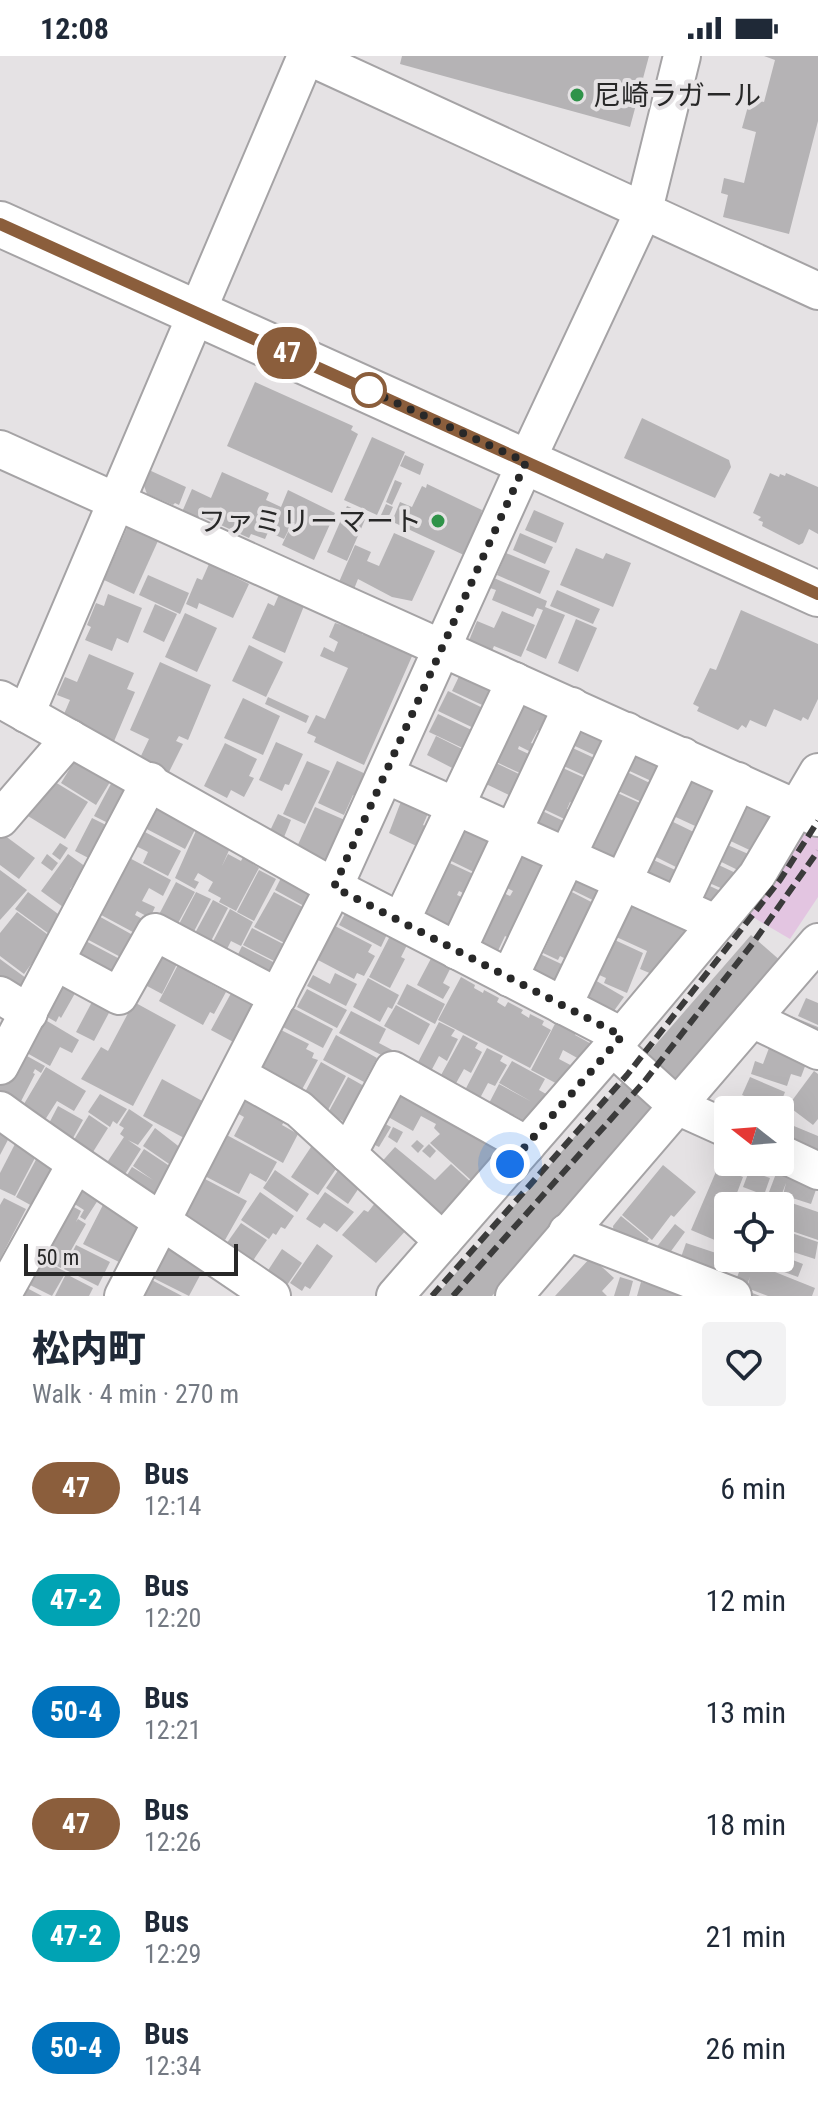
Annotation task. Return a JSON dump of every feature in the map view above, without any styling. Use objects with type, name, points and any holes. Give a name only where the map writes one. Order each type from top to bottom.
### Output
[{"type":"main road","points":[[0,224],[818,594]]},
{"type":"street","points":[[714,1123],[677,1106],[617,1041],[563,1006],[334,887],[13,706],[115,501],[307,56],[818,291]]},
{"type":"street","points":[[123,1296],[334,887],[644,210],[682,56]]},
{"type":"street","points":[[0,449],[808,813]]},
{"type":"street","points":[[401,921],[515,681]]},
{"type":"street","points":[[457,951],[572,706]]},
{"type":"street","points":[[509,978],[627,731]]},
{"type":"street","points":[[0,819],[70,738]]},
{"type":"street","points":[[563,1006],[683,756]]},
{"type":"street","points":[[395,1296],[617,1041],[808,813],[818,772]]},
{"type":"street","points":[[386,775],[715,923]]},
{"type":"street","points":[[0,1066],[14,1004],[56,962],[150,781]]},
{"type":"street","points":[[679,906],[738,781]]},
{"type":"street","points":[[56,962],[119,996],[155,932],[278,997]]},
{"type":"street","points":[[514,1296],[818,942]]},
{"type":"street","points":[[752,1019],[818,1051]]},
{"type":"street","points":[[348,1154],[393,1070],[527,1145]]},
{"type":"street","points":[[238,1075],[299,1109],[443,1241]]},
{"type":"street","points":[[0,1110],[75,1165],[272,1296]]},
{"type":"street","points":[[794,1160],[818,1171]]},
{"type":"street","points":[[2,1296],[75,1165]]},
{"type":"street","points":[[567,1232],[733,1296]]},
{"type":"shaded area","points":[[803,830],[818,837],[818,897],[790,939],[746,913]]},
{"type":"building","name":"尼崎ラガール","points":[[402,56],[649,56],[630,127],[400,64]]},
{"type":"building","points":[[764,56],[818,56],[818,121],[789,234],[723,217],[728,195],[721,193],[724,178],[744,183],[756,132],[742,128],[750,99],[764,102],[775,60]]},
{"type":"building","points":[[255,382],[353,426],[351,430],[358,434],[332,493],[227,446]]},
{"type":"building","points":[[642,418],[729,460],[731,467],[715,498],[624,458]]},
{"type":"building","points":[[372,437],[405,452],[377,515],[344,500]]},
{"type":"building","points":[[405,455],[424,464],[420,475],[400,466]]},
{"type":"building","points":[[149,470],[186,487],[179,505],[147,494],[143,483]]},
{"type":"building","points":[[222,472],[269,493],[266,500],[281,507],[288,490],[335,513],[314,560],[282,545],[294,519],[284,539],[269,532],[277,512],[265,539],[251,534],[249,538],[201,516],[200,520],[182,512],[192,489],[211,498]]},
{"type":"building","points":[[770,473],[779,477],[786,473],[818,487],[818,534],[809,529],[799,545],[762,526],[763,522],[758,520],[761,517],[753,513]]},
{"type":"building","points":[[395,480],[402,483],[392,505],[386,502]]},
{"type":"building","name":"ファミリーマート","points":[[427,484],[482,510],[481,514],[485,516],[466,556],[395,523],[393,519],[400,502],[412,507],[422,486],[426,488]]},
{"type":"building","points":[[386,504],[393,507],[388,518],[381,515]]},
{"type":"building","points":[[347,506],[367,515],[347,561],[327,552]]},
{"type":"building","points":[[534,510],[564,523],[556,543],[525,530]]},
{"type":"building","points":[[130,521],[162,532],[134,594],[104,580]]},
{"type":"building","points":[[394,533],[435,551],[412,601],[392,597],[358,579],[354,589],[339,582],[355,545],[371,552],[367,561],[379,566]]},
{"type":"building","points":[[520,533],[553,547],[545,564],[513,550]]},
{"type":"building","points":[[576,548],[603,559],[606,553],[631,563],[613,607],[560,585]]},
{"type":"building","points":[[506,553],[550,571],[540,594],[497,575]]},
{"type":"building","points":[[209,564],[249,584],[233,618],[199,603],[197,609],[186,604],[197,578],[202,580]]},
{"type":"building","points":[[148,575],[189,593],[180,614],[139,595]]},
{"type":"building","points":[[494,578],[547,601],[545,607],[565,615],[546,659],[526,650],[543,610],[537,608],[533,617],[492,600],[496,590],[490,588]]},
{"type":"building","points":[[281,590],[306,601],[285,653],[252,638],[268,603],[274,606]]},
{"type":"building","points":[[557,590],[600,609],[593,624],[550,606]]},
{"type":"building","points":[[108,594],[142,608],[128,643],[117,638],[112,651],[85,640],[96,603],[104,606]]},
{"type":"building","points":[[155,604],[177,614],[164,642],[143,632]]},
{"type":"building","points":[[741,610],[818,644],[818,699],[808,720],[803,717],[801,721],[774,709],[766,727],[750,720],[746,728],[742,725],[738,730],[697,711],[699,707],[693,704],[710,668],[716,670]]},
{"type":"building","points":[[502,611],[535,625],[521,657],[494,646],[491,653],[468,643],[477,621],[494,628]]},
{"type":"building","points":[[185,613],[217,628],[197,672],[165,657]]},
{"type":"building","points":[[576,619],[597,628],[578,672],[558,663]]},
{"type":"building","points":[[335,623],[413,654],[364,765],[314,742],[316,737],[307,733],[316,715],[325,719],[348,668],[320,656],[324,647],[334,652],[338,642],[329,637]]},
{"type":"building","points":[[249,645],[283,662],[266,697],[232,681]]},
{"type":"building","points":[[89,654],[134,673],[127,689],[135,692],[112,746],[61,721],[70,700],[57,695],[65,677],[77,682]]},
{"type":"building","points":[[160,662],[211,685],[188,740],[179,736],[176,741],[183,744],[169,772],[140,758],[149,739],[130,730]]},
{"type":"building","points":[[463,668],[504,687],[493,710],[452,691]]},
{"type":"building","points":[[448,691],[491,712],[482,732],[438,711]]},
{"type":"building","points":[[518,693],[559,713],[549,735],[538,730],[531,743],[543,748],[539,756],[519,746],[518,749],[533,756],[524,775],[492,760]]},
{"type":"building","points":[[268,697],[309,716],[306,723],[265,704]]},
{"type":"building","points":[[243,698],[280,716],[263,755],[224,738]]},
{"type":"building","points":[[438,714],[482,735],[473,753],[429,732]]},
{"type":"building","points":[[574,719],[615,738],[605,760],[564,741]]},
{"type":"building","points":[[436,736],[472,754],[462,773],[427,755]]},
{"type":"building","points":[[276,742],[303,754],[289,785],[285,784],[282,791],[259,780]]},
{"type":"building","points":[[225,743],[257,759],[249,776],[254,778],[244,797],[231,790],[227,798],[204,786]]},
{"type":"building","points":[[564,744],[605,763],[596,781],[555,762]]},
{"type":"building","points":[[633,746],[670,763],[660,785],[623,768]]},
{"type":"building","points":[[75,760],[110,782],[96,805],[61,783]]},
{"type":"building","points":[[307,761],[330,771],[305,824],[283,814]]},
{"type":"building","points":[[337,761],[368,775],[358,797],[353,795],[344,815],[318,803]]},
{"type":"building","points":[[496,763],[523,776],[513,797],[486,784]]},
{"type":"building","points":[[554,764],[596,783],[576,805],[570,802],[567,809],[571,810],[575,824],[535,805]]},
{"type":"building","points":[[688,770],[726,788],[706,831],[667,813]]},
{"type":"building","points":[[625,771],[656,786],[648,805],[616,790]]},
{"type":"building","points":[[50,779],[88,802],[65,839],[28,816]]},
{"type":"building","points":[[113,780],[128,788],[114,826],[94,816]]},
{"type":"building","points":[[611,790],[651,808],[621,872],[581,853]]},
{"type":"building","points":[[405,791],[429,811],[423,825],[436,831],[427,851],[389,833]]},
{"type":"building","points":[[739,795],[780,813],[760,855],[720,836]]},
{"type":"building","points":[[151,802],[199,822],[185,849],[139,825]]},
{"type":"building","points":[[315,807],[347,821],[333,853],[330,851],[324,862],[296,849]]},
{"type":"building","points":[[536,808],[572,825],[560,839],[527,827]]},
{"type":"building","points":[[278,814],[291,820],[282,842],[268,835]]},
{"type":"building","points":[[462,816],[499,834],[484,877],[443,857]]},
{"type":"building","points":[[92,818],[116,830],[98,863],[75,851]]},
{"type":"building","points":[[667,819],[704,837],[696,855],[684,849],[676,867],[646,852]]},
{"type":"building","points":[[199,824],[230,848],[222,866],[228,854],[241,861],[247,849],[258,855],[253,864],[259,868],[236,911],[219,902],[221,898],[208,891],[213,882],[198,873],[194,880],[199,882],[195,889],[175,878]]},
{"type":"building","points":[[143,831],[181,851],[168,876],[143,863],[148,852],[132,844]]},
{"type":"building","points":[[0,832],[35,858],[19,879],[0,865]]},
{"type":"building","points":[[716,840],[753,856],[744,873],[709,856]]},
{"type":"building","points":[[521,841],[561,861],[522,944],[505,936],[496,955],[474,944],[499,891],[510,896],[513,891],[497,883]]},
{"type":"building","points":[[60,843],[68,848],[60,860],[52,854]]},
{"type":"building","points":[[120,853],[171,880],[163,896],[149,888],[142,901],[155,907],[150,918],[137,911],[135,915],[152,924],[144,938],[90,909]]},
{"type":"building","points":[[47,854],[58,863],[52,871],[41,863]]},
{"type":"building","points":[[68,854],[86,867],[70,889],[73,891],[63,907],[41,891]]},
{"type":"building","points":[[647,857],[684,874],[675,892],[638,875]]},
{"type":"building","points":[[706,859],[742,876],[732,893],[698,878]]},
{"type":"building","points":[[443,860],[484,879],[475,899],[459,891],[457,895],[464,898],[448,928],[417,914]]},
{"type":"building","points":[[579,867],[604,879],[603,905],[568,888]]},
{"type":"building","points":[[0,870],[27,890],[0,920]]},
{"type":"building","points":[[259,870],[276,879],[254,921],[237,912]]},
{"type":"building","points":[[284,872],[323,892],[313,911],[275,890]]},
{"type":"building","points":[[699,881],[727,894],[718,908],[691,900]]},
{"type":"building","points":[[176,882],[195,892],[171,936],[153,926]]},
{"type":"building","points":[[564,888],[605,909],[578,965],[560,956],[558,960],[543,953],[556,925],[548,921]]},
{"type":"building","points":[[632,891],[693,920],[684,940],[680,938],[659,977],[640,969],[647,951],[612,935]]},
{"type":"building","points":[[28,892],[65,919],[52,936],[15,909]]},
{"type":"building","points":[[196,892],[211,899],[191,937],[176,930]]},
{"type":"building","points":[[274,892],[312,912],[294,948],[254,927]]},
{"type":"building","points":[[213,900],[228,908],[210,943],[194,935]]},
{"type":"building","points":[[349,906],[390,928],[381,947],[339,925]]},
{"type":"building","points":[[230,909],[253,922],[241,946],[231,941],[223,957],[209,949]]},
{"type":"building","points":[[17,912],[51,937],[24,974],[0,956],[0,933]]},
{"type":"building","points":[[95,914],[140,939],[128,961],[83,937]]},
{"type":"building","points":[[335,926],[372,945],[368,952],[375,956],[364,976],[357,973],[354,979],[318,960]]},
{"type":"building","points":[[252,928],[289,947],[280,964],[243,945]]},
{"type":"building","points":[[391,934],[408,943],[401,957],[405,959],[390,988],[369,977]]},
{"type":"building","points":[[751,935],[782,962],[674,1085],[644,1058]]},
{"type":"building","points":[[606,936],[643,953],[627,993],[604,983],[606,978],[597,974]]},
{"type":"building","points":[[82,939],[131,965],[119,989],[70,963]]},
{"type":"building","points":[[242,946],[285,968],[275,987],[233,965]]},
{"type":"building","points":[[151,948],[178,962],[162,994],[134,979]]},
{"type":"building","points":[[435,951],[454,961],[443,983],[450,987],[443,999],[417,985]]},
{"type":"building","points":[[536,952],[576,971],[567,991],[527,971]]},
{"type":"building","points":[[0,959],[30,981],[15,1001],[0,989]]},
{"type":"building","points":[[179,963],[226,992],[214,1014],[210,1012],[203,1025],[159,1001]]},
{"type":"building","points":[[335,973],[357,984],[346,1006],[307,986],[313,975],[330,984]]},
{"type":"building","points":[[56,976],[78,988],[56,1022],[37,1011]]},
{"type":"building","points":[[588,976],[624,997],[611,1015],[577,999]]},
{"type":"building","points":[[461,977],[483,993],[484,990],[499,998],[497,1002],[505,1007],[508,1002],[523,1010],[521,1013],[529,1018],[530,1014],[544,1021],[542,1025],[551,1030],[530,1068],[438,1020]]},
{"type":"building","points":[[368,978],[399,995],[380,1022],[353,1007]]},
{"type":"building","points":[[407,984],[445,1004],[435,1024],[397,1004]]},
{"type":"building","points":[[235,986],[246,992],[242,1000],[256,1007],[237,1044],[211,1030]]},
{"type":"building","points":[[307,989],[347,1010],[337,1028],[297,1007]]},
{"type":"building","points":[[806,998],[818,1003],[818,1025],[798,1016]]},
{"type":"building","points":[[93,1000],[111,1009],[94,1041],[76,1032]]},
{"type":"building","points":[[134,1002],[176,1025],[133,1106],[81,1079],[101,1047],[108,1051]]},
{"type":"building","points":[[396,1005],[430,1024],[419,1045],[384,1026]]},
{"type":"building","points":[[293,1008],[333,1029],[323,1048],[283,1027]]},
{"type":"building","points":[[351,1011],[386,1029],[379,1043],[394,1051],[389,1059],[339,1033]]},
{"type":"building","points":[[37,1015],[79,1040],[72,1053],[60,1047],[50,1066],[18,1048]]},
{"type":"building","points":[[791,1016],[818,1027],[818,1044],[785,1030]]},
{"type":"building","points":[[558,1018],[578,1029],[575,1035],[597,1047],[588,1064],[563,1050],[559,1059],[576,1068],[565,1088],[531,1070]]},
{"type":"building","points":[[439,1022],[455,1030],[451,1036],[458,1039],[447,1061],[439,1056],[430,1073],[416,1066]]},
{"type":"building","points":[[277,1028],[309,1044],[306,1049],[314,1053],[312,1058],[318,1060],[299,1095],[255,1072]]},
{"type":"building","points":[[336,1035],[377,1058],[364,1082],[323,1060]]},
{"type":"building","points":[[463,1035],[478,1043],[475,1048],[482,1052],[471,1073],[464,1069],[455,1085],[440,1077]]},
{"type":"building","points":[[487,1048],[503,1056],[500,1061],[507,1065],[495,1086],[488,1083],[479,1100],[464,1092]]},
{"type":"building","points":[[769,1048],[807,1061],[801,1077],[791,1074],[787,1086],[751,1074],[755,1061],[763,1064]]},
{"type":"building","points":[[18,1051],[45,1066],[41,1073],[35,1069],[17,1109],[0,1100],[0,1083]]},
{"type":"building","points":[[512,1061],[545,1079],[539,1090],[546,1094],[533,1126],[514,1115],[510,1122],[486,1109],[499,1084],[532,1102],[499,1083]]},
{"type":"building","points":[[321,1062],[346,1076],[328,1110],[309,1100],[311,1095],[305,1092]]},
{"type":"building","points":[[46,1067],[86,1091],[74,1111],[57,1101],[43,1123],[21,1109]]},
{"type":"building","points":[[814,1071],[818,1074],[818,1119],[813,1125],[794,1111],[794,1098]]},
{"type":"building","points":[[348,1077],[373,1091],[354,1127],[328,1113]]},
{"type":"building","points":[[750,1077],[785,1092],[783,1096],[742,1095]]},
{"type":"building","points":[[162,1079],[206,1103],[186,1139],[143,1116]]},
{"type":"building","points":[[624,1080],[655,1108],[492,1296],[436,1296]]},
{"type":"building","points":[[401,1081],[445,1105],[438,1119],[445,1107],[504,1147],[472,1181],[430,1143],[440,1134],[434,1128],[436,1124],[421,1116],[413,1131],[383,1114]]},
{"type":"building","points":[[249,1090],[290,1111],[282,1125],[298,1134],[283,1163],[234,1136],[244,1117],[237,1113]]},
{"type":"building","points":[[100,1094],[127,1109],[117,1124],[113,1121],[110,1127],[88,1112]]},
{"type":"building","points":[[58,1106],[83,1120],[68,1147],[45,1131]]},
{"type":"building","points":[[129,1109],[153,1125],[138,1145],[128,1140],[141,1149],[122,1179],[104,1167],[124,1137],[120,1134],[124,1128],[119,1125]]},
{"type":"building","points":[[89,1115],[108,1128],[88,1160],[72,1143]]},
{"type":"building","points":[[380,1121],[391,1127],[379,1147],[369,1142]]},
{"type":"building","points":[[794,1126],[818,1136],[818,1184],[811,1204],[794,1199],[794,1192],[784,1192],[786,1183],[783,1192],[769,1192],[775,1176],[794,1176]]},
{"type":"building","points":[[393,1127],[403,1132],[397,1143],[388,1137]]},
{"type":"building","points":[[155,1128],[186,1152],[175,1168],[143,1146]]},
{"type":"building","points":[[0,1131],[10,1136],[0,1155]]},
{"type":"building","points":[[223,1133],[277,1162],[266,1182],[250,1173],[239,1194],[201,1174]]},
{"type":"building","points":[[417,1140],[424,1146],[418,1153],[411,1146]]},
{"type":"building","points":[[16,1142],[37,1154],[15,1196],[0,1189],[0,1173]]},
{"type":"building","points":[[313,1144],[338,1166],[318,1195],[291,1177]]},
{"type":"building","points":[[429,1144],[436,1151],[430,1158],[422,1151]]},
{"type":"building","points":[[395,1147],[435,1180],[451,1164],[474,1185],[439,1224],[377,1167]]},
{"type":"building","points":[[144,1149],[177,1171],[156,1206],[122,1183],[132,1167],[153,1180],[133,1166]]},
{"type":"building","points":[[39,1154],[66,1168],[43,1212],[16,1197]]},
{"type":"building","points":[[663,1165],[696,1192],[674,1217],[671,1215],[652,1240],[622,1215]]},
{"type":"building","points":[[341,1166],[361,1185],[348,1204],[326,1188]]},
{"type":"building","points":[[275,1170],[309,1194],[297,1212],[263,1188]]},
{"type":"building","points":[[714,1176],[743,1177],[737,1192],[714,1192],[714,1240],[691,1230]]},
{"type":"building","points":[[747,1176],[770,1178],[765,1192],[743,1187]]},
{"type":"building","points":[[78,1178],[102,1194],[85,1220],[80,1217],[84,1210],[65,1198]]},
{"type":"building","points":[[205,1179],[247,1201],[225,1240],[185,1218],[187,1214],[184,1212],[200,1181],[203,1183]]},
{"type":"building","points":[[260,1192],[294,1216],[285,1229],[281,1227],[269,1239],[241,1220]]},
{"type":"building","points":[[325,1192],[354,1212],[337,1232],[324,1223],[320,1228],[306,1219]]},
{"type":"building","points":[[4,1198],[26,1209],[0,1259],[0,1205]]},
{"type":"building","points":[[379,1198],[410,1226],[376,1263],[342,1235]]},
{"type":"building","points":[[63,1201],[81,1211],[76,1222],[78,1219],[86,1224],[61,1268],[34,1254]]},
{"type":"building","points":[[105,1201],[149,1223],[140,1241],[132,1237],[119,1262],[83,1244]]},
{"type":"building","points":[[794,1204],[818,1212],[818,1240],[794,1232]]},
{"type":"building","points":[[621,1216],[649,1239],[641,1250],[614,1234],[613,1226]]},
{"type":"building","points":[[241,1223],[267,1240],[250,1265],[224,1247]]},
{"type":"building","points":[[675,1224],[685,1232],[666,1258],[655,1249]]},
{"type":"building","points":[[794,1234],[818,1242],[815,1259],[794,1252]]},
{"type":"building","points":[[686,1243],[714,1252],[713,1270],[680,1260]]},
{"type":"building","points":[[317,1244],[333,1256],[310,1289],[305,1286],[302,1291],[290,1283]]},
{"type":"building","points":[[76,1245],[110,1262],[98,1286],[64,1269]]},
{"type":"building","points":[[171,1245],[205,1266],[189,1296],[153,1278]]},
{"type":"building","points":[[282,1249],[302,1263],[283,1291],[265,1275]]},
{"type":"building","points":[[591,1257],[614,1278],[602,1291],[607,1296],[555,1296]]},
{"type":"building","points":[[39,1258],[66,1272],[52,1296],[26,1283]]},
{"type":"building","points":[[794,1260],[803,1264],[798,1277],[784,1272],[794,1272]]},
{"type":"building","points":[[739,1272],[775,1272],[815,1288],[812,1296],[768,1296],[747,1288],[750,1277],[745,1290],[760,1296],[720,1296],[734,1286]]},
{"type":"building","points":[[66,1274],[93,1288],[89,1296],[55,1296]]},
{"type":"building","points":[[620,1277],[633,1281],[629,1296],[614,1296]]},
{"type":"building","points":[[150,1279],[182,1296],[141,1296]]},
{"type":"building","points":[[641,1282],[678,1292],[677,1296],[637,1296]]},
{"type":"building","points":[[25,1287],[42,1296],[20,1296]]},
{"type":"railway","points":[[432,1296],[627,1075],[780,880],[818,821]]},
{"type":"railway","points":[[453,1296],[644,1082],[753,943],[818,851]]},
{"type":"bus line","name":"47","points":[[0,224],[818,594]]},
{"type":"place","name":"尼崎ラガール","points":[[577,95]]},
{"type":"place","name":"ファミリーマート","points":[[438,521]]},
{"type":"route","points":[[369,390],[357,385],[526,462],[334,887],[622,1036],[510,1164]]}]
